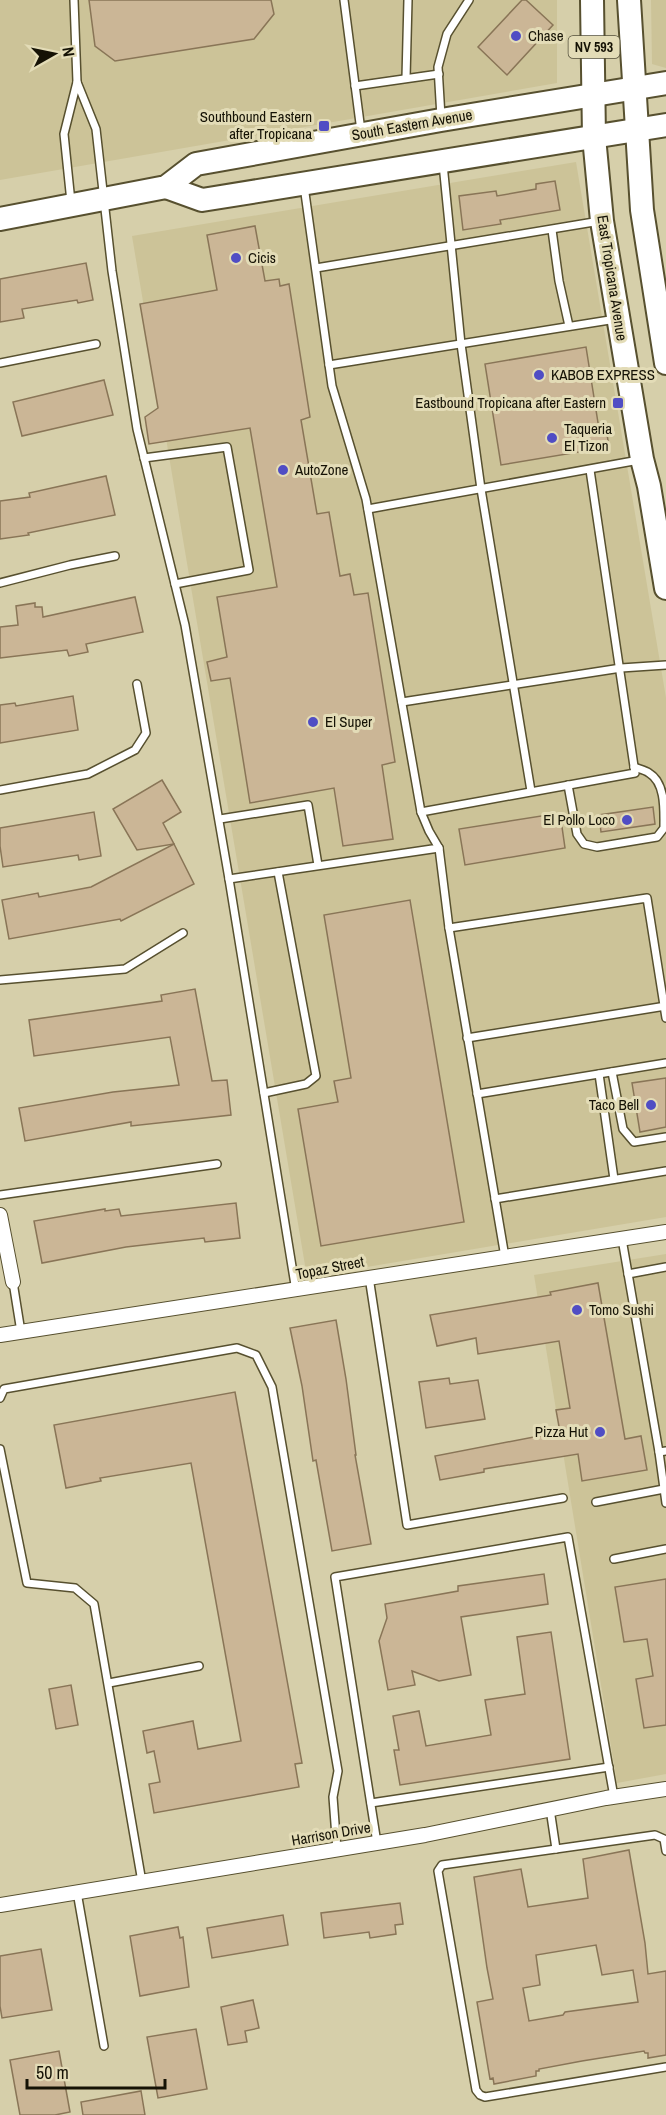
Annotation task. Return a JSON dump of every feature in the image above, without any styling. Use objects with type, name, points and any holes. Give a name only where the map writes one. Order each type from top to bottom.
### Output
[{"type":"main road","name":"East Tropicana Avenue","points":[[592,0],[594,136],[602,221],[666,588]]},
{"type":"main road","name":"NV 593","points":[[629,0],[642,210],[666,363]]},
{"type":"main road","name":"South Eastern Avenue","points":[[0,219],[166,187],[196,164],[666,82]]},
{"type":"main road","name":"South Eastern Avenue","points":[[166,187],[202,200],[666,125]]},
{"type":"main road","points":[[649,486],[666,531]]},
{"type":"street","points":[[0,1215],[13,1282]]},
{"type":"street","name":"Topaz Street","points":[[0,1335],[666,1232]]},
{"type":"street","name":"Harrison Drive","points":[[0,1905],[337,1850],[666,1789]]},
{"type":"lane","points":[[71,205],[64,135],[77,82],[74,0]]},
{"type":"lane","points":[[344,0],[362,134]]},
{"type":"lane","points":[[406,78],[408,0]]},
{"type":"lane","points":[[441,120],[438,67],[447,34],[469,0]]},
{"type":"lane","points":[[355,86],[439,74]]},
{"type":"lane","points":[[77,82],[96,129],[117,305],[137,429],[185,625],[220,819],[296,1291]]},
{"type":"lane","points":[[442,161],[461,344],[481,489],[531,791]]},
{"type":"lane","points":[[303,184],[332,386],[368,509],[422,812],[439,848],[449,928],[505,1257]]},
{"type":"lane","points":[[316,268],[602,221]]},
{"type":"lane","points":[[552,230],[569,326]]},
{"type":"lane","points":[[329,365],[618,318]]},
{"type":"lane","points":[[0,363],[96,344]]},
{"type":"lane","points":[[144,458],[227,447],[249,570],[175,584]]},
{"type":"lane","points":[[368,509],[642,459]]},
{"type":"lane","points":[[422,812],[635,773],[590,470]]},
{"type":"lane","points":[[0,583],[115,556]]},
{"type":"lane","points":[[402,702],[621,669],[666,665]]},
{"type":"lane","points":[[0,790],[88,774],[135,750],[146,733],[137,684]]},
{"type":"lane","points":[[568,785],[577,834],[584,844],[597,847],[657,837],[664,828],[663,803],[658,783],[650,773],[634,767]]},
{"type":"lane","points":[[220,819],[308,805],[318,865]]},
{"type":"lane","points":[[229,879],[439,848]]},
{"type":"lane","points":[[264,1093],[306,1084],[316,1076],[278,872]]},
{"type":"lane","points":[[449,928],[647,898],[666,1018]]},
{"type":"lane","points":[[0,980],[125,969],[183,933]]},
{"type":"lane","points":[[467,1038],[665,1006]]},
{"type":"lane","points":[[477,1094],[666,1063]]},
{"type":"lane","points":[[612,1072],[622,1130],[634,1142],[666,1137]]},
{"type":"lane","points":[[598,1074],[614,1179]]},
{"type":"lane","points":[[0,1195],[217,1164]]},
{"type":"lane","points":[[495,1199],[666,1170]]},
{"type":"lane","points":[[622,1239],[663,1451],[666,1503]]},
{"type":"lane","points":[[628,1274],[666,1267]]},
{"type":"lane","points":[[369,1277],[407,1525],[563,1498]]},
{"type":"lane","points":[[13,1282],[21,1332]]},
{"type":"lane","points":[[0,1398],[4,1389],[237,1348],[256,1355],[272,1387],[339,1771],[333,1797],[337,1850]]},
{"type":"lane","points":[[0,1449],[27,1583],[75,1588],[94,1604],[142,1882]]},
{"type":"lane","points":[[596,1502],[664,1489]]},
{"type":"lane","points":[[377,1843],[335,1577],[568,1537],[614,1797]]},
{"type":"lane","points":[[614,1559],[666,1549]]},
{"type":"lane","points":[[109,1683],[199,1666]]},
{"type":"lane","points":[[371,1803],[609,1767]]},
{"type":"lane","points":[[550,1809],[556,1849]]},
{"type":"lane","points":[[666,1851],[664,1839],[655,1835],[442,1865],[438,1871],[476,2090],[480,2095],[485,2097],[666,2067]]},
{"type":"lane","points":[[77,1892],[104,2046]]},
{"type":"shaded area","points":[[0,0],[557,0],[557,83],[0,180]]},
{"type":"shaded area","points":[[651,0],[666,0],[666,68],[652,64]]},
{"type":"shaded area","points":[[576,162],[666,698],[666,1217],[307,1277],[132,236]]},
{"type":"shaded area","points":[[666,1254],[666,1774],[617,1783],[534,1275]]},
{"type":"building","points":[[89,0],[271,0],[274,14],[254,39],[115,61],[95,46]]},
{"type":"building","name":"Chase","points":[[522,0],[526,0],[553,25],[507,75],[478,47]]},
{"type":"building","points":[[555,181],[560,210],[500,220],[501,224],[463,230],[459,196],[496,191],[497,196],[536,189],[536,184]]},
{"type":"building","points":[[255,226],[265,281],[279,279],[280,286],[289,284],[310,417],[301,420],[317,514],[329,512],[340,576],[350,574],[354,595],[368,593],[395,762],[382,765],[393,839],[343,846],[334,788],[250,803],[230,678],[211,681],[207,662],[227,657],[217,597],[277,587],[250,428],[149,444],[145,417],[158,408],[140,304],[217,290],[207,235]]},
{"type":"building","points":[[86,263],[93,300],[78,303],[77,300],[22,309],[24,318],[0,322],[0,279]]},
{"type":"building","points":[[586,347],[599,429],[606,428],[609,447],[501,465],[485,364]]},
{"type":"building","points":[[104,380],[113,415],[22,436],[13,402]]},
{"type":"building","points":[[106,476],[115,515],[28,533],[29,535],[0,539],[0,501],[30,497],[29,493]]},
{"type":"building","points":[[135,597],[143,632],[86,644],[88,652],[69,656],[67,650],[0,658],[0,627],[18,625],[16,606],[35,603],[35,607],[42,607],[43,617]]},
{"type":"building","points":[[73,696],[78,730],[0,743],[0,705],[15,703],[16,706]]},
{"type":"building","points":[[162,780],[181,812],[163,823],[174,844],[137,850],[113,809]]},
{"type":"building","name":"El Pollo Loco","points":[[653,807],[655,824],[601,832],[599,815]]},
{"type":"building","points":[[94,812],[101,856],[79,860],[78,855],[3,867],[0,828]]},
{"type":"building","points":[[560,813],[565,848],[465,865],[459,829]]},
{"type":"building","points":[[174,844],[194,884],[121,921],[120,919],[9,939],[2,900],[38,893],[39,897],[91,887]]},
{"type":"building","points":[[410,900],[464,1222],[321,1246],[298,1109],[338,1102],[334,1081],[351,1078],[324,915]]},
{"type":"building","points":[[195,989],[212,1081],[227,1080],[231,1115],[131,1126],[131,1122],[25,1141],[19,1108],[113,1092],[179,1085],[170,1037],[34,1056],[29,1020],[162,1001],[161,995]]},
{"type":"building","name":"Taco Bell","points":[[666,1078],[666,1127],[640,1132],[632,1083]]},
{"type":"building","points":[[236,1203],[240,1238],[205,1242],[204,1238],[126,1247],[42,1263],[34,1221],[105,1209],[105,1211],[119,1209],[121,1216]]},
{"type":"building","points":[[598,1283],[625,1439],[641,1436],[647,1470],[582,1481],[578,1454],[484,1469],[484,1472],[440,1480],[435,1456],[560,1432],[556,1410],[570,1408],[559,1341],[478,1354],[476,1338],[437,1346],[430,1315],[551,1295],[550,1292]]},
{"type":"building","points":[[336,1320],[355,1455],[371,1544],[332,1551],[316,1460],[313,1461],[302,1386],[290,1328]]},
{"type":"building","points":[[449,1378],[450,1384],[478,1380],[485,1419],[426,1428],[419,1382]]},
{"type":"building","points":[[235,1392],[302,1763],[295,1764],[299,1787],[154,1813],[149,1784],[160,1782],[154,1751],[147,1753],[143,1731],[193,1721],[198,1749],[241,1741],[191,1463],[100,1478],[101,1481],[66,1488],[54,1425]]},
{"type":"building","points":[[544,1574],[548,1604],[461,1617],[471,1675],[439,1681],[412,1671],[415,1685],[388,1690],[379,1641],[387,1618],[385,1604],[458,1591],[458,1586]]},
{"type":"building","points":[[666,1579],[666,1725],[644,1728],[636,1679],[653,1676],[647,1639],[624,1642],[615,1587]]},
{"type":"building","points":[[551,1632],[570,1759],[400,1785],[394,1750],[399,1750],[393,1716],[419,1711],[426,1746],[491,1735],[485,1700],[525,1694],[517,1637]]},
{"type":"building","points":[[71,1685],[78,1725],[56,1729],[49,1689]]},
{"type":"building","points":[[629,1850],[648,1974],[666,1971],[666,2055],[648,2058],[648,2053],[644,2051],[582,2061],[539,2069],[536,2071],[536,2076],[494,2084],[493,2078],[490,2079],[477,2002],[493,1999],[474,1877],[521,1869],[528,1907],[588,1898],[583,1859]],"holes":[[[596,1945],[602,1975],[633,1970],[638,2002],[565,2012],[563,2015],[529,2021],[523,1988],[540,1985],[536,1955]]]},
{"type":"building","points":[[400,1903],[403,1924],[395,1925],[396,1934],[370,1938],[369,1932],[324,1938],[321,1913]]},
{"type":"building","points":[[283,1915],[288,1945],[212,1958],[207,1928]]},
{"type":"building","points":[[178,1927],[180,1938],[183,1937],[189,1987],[140,1996],[130,1936]]},
{"type":"building","points":[[41,1949],[52,2010],[2,2018],[0,1956]]},
{"type":"building","points":[[253,2000],[259,2028],[245,2031],[247,2042],[228,2045],[221,2007]]},
{"type":"building","points":[[196,2029],[207,2089],[158,2098],[147,2037]]},
{"type":"building","points":[[59,2051],[70,2112],[55,2115],[20,2115],[10,2060]]},
{"type":"building","points":[[141,2091],[145,2115],[83,2115],[81,2102]]},
{"type":"place","name":"Chase","points":[[516,36]]},
{"type":"place","name":"Southbound Eastern after Tropicana","points":[[324,126]]},
{"type":"place","name":"Cicis","points":[[236,258]]},
{"type":"place","name":"KABOB EXPRESS","points":[[539,375]]},
{"type":"place","name":"Eastbound Tropicana after Eastern","points":[[618,403]]},
{"type":"place","name":"Taqueria El Tizon","points":[[552,438]]},
{"type":"place","name":"AutoZone","points":[[283,470]]},
{"type":"place","name":"El Super","points":[[313,722]]},
{"type":"place","name":"El Pollo Loco","points":[[627,820]]},
{"type":"place","name":"Taco Bell","points":[[651,1105]]},
{"type":"place","name":"Tomo Sushi","points":[[577,1310]]},
{"type":"place","name":"Pizza Hut","points":[[600,1432]]}]
